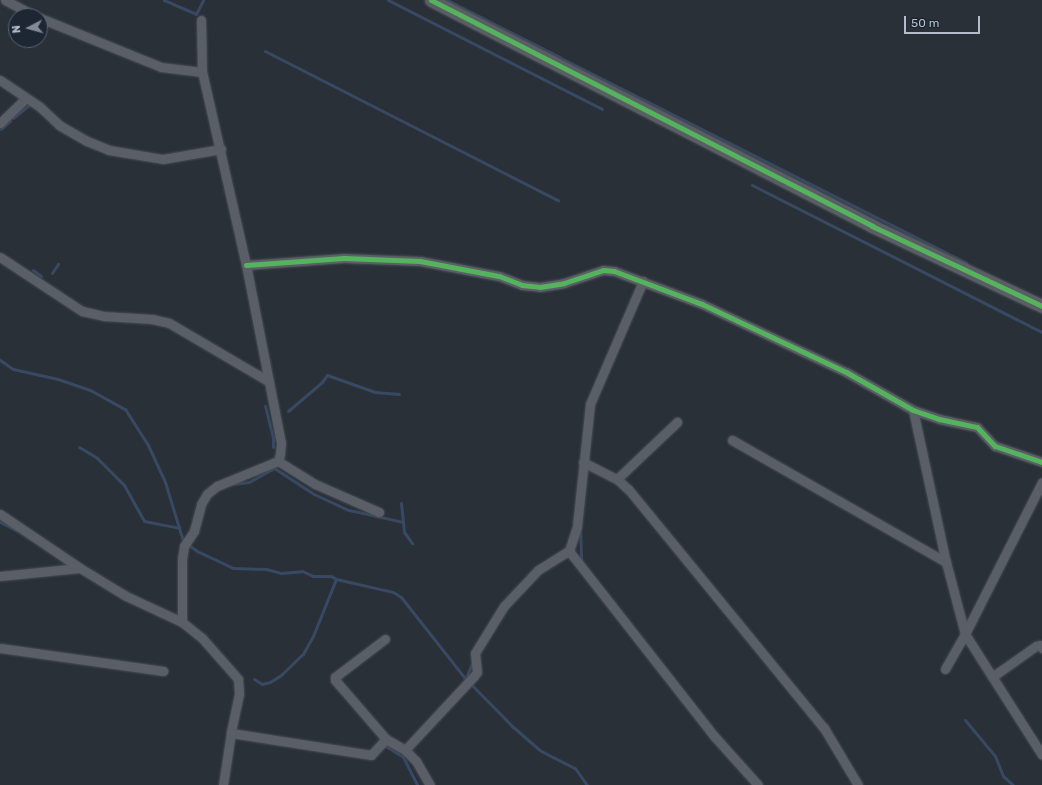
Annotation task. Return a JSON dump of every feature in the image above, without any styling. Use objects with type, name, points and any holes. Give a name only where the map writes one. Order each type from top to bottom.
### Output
[{"type":"street","points":[[5,0],[20,8]]},
{"type":"street","points":[[431,0],[872,226],[1042,306]]},
{"type":"street","points":[[201,20],[202,72],[221,149],[246,265],[280,443],[278,461]]},
{"type":"street","points":[[48,21],[161,67],[202,72]]},
{"type":"street","points":[[0,80],[26,98],[59,125],[87,141],[129,156],[163,159],[221,149]]},
{"type":"street","points":[[0,123],[26,98]]},
{"type":"street","points":[[0,257],[82,311],[104,316],[152,319],[169,323],[268,381]]},
{"type":"street","points":[[246,265],[344,258],[420,261],[499,276],[522,285],[540,287],[564,283],[603,270],[614,271],[702,304],[846,372],[913,410],[939,419],[977,427],[995,446],[1042,462]]},
{"type":"street","points":[[405,750],[474,676],[476,672],[475,653],[504,606],[538,570],[569,551],[578,526],[583,462],[592,398],[643,281]]},
{"type":"street","points":[[913,410],[946,562],[965,634],[1042,755]]},
{"type":"street","points":[[617,479],[677,422]]},
{"type":"street","points":[[732,440],[946,562]]},
{"type":"street","points":[[278,461],[315,484],[379,512]]},
{"type":"street","points":[[182,622],[182,564],[184,546],[194,531],[201,504],[207,494],[217,486],[278,461]]},
{"type":"street","points":[[583,462],[617,479],[629,490],[824,728],[858,785]]},
{"type":"street","points":[[945,669],[965,634],[1042,482]]},
{"type":"street","points":[[0,514],[80,568],[126,596],[182,622],[202,638],[238,679],[239,694],[223,785]]},
{"type":"street","points":[[569,551],[715,737],[758,785]]},
{"type":"street","points":[[0,576],[80,568]]},
{"type":"street","points":[[385,639],[334,678],[386,739],[405,750],[424,773],[430,785]]},
{"type":"street","points":[[992,677],[1036,646],[1040,645],[1042,648]]},
{"type":"street","points":[[0,648],[163,671]]},
{"type":"street","points":[[231,733],[371,755],[386,739]]},
{"type":"waterway","points":[[164,0],[171,3]]},
{"type":"waterway","points":[[173,4],[196,14],[203,0]]},
{"type":"waterway","points":[[388,0],[602,109]]},
{"type":"waterway","points":[[447,0],[560,57]]},
{"type":"waterway","points":[[265,51],[558,200]]},
{"type":"waterway","points":[[561,58],[966,263]]},
{"type":"waterway","points":[[13,118],[29,105]]},
{"type":"waterway","points":[[1,129],[10,121]]},
{"type":"waterway","points":[[752,185],[1042,332]]},
{"type":"waterway","points":[[52,273],[58,264]]},
{"type":"waterway","points":[[33,270],[41,276]]},
{"type":"waterway","points":[[0,360],[13,369],[58,379],[92,391],[125,409],[148,445],[165,482],[183,541],[199,552],[234,568],[266,569],[281,573],[302,571],[313,576],[331,576],[336,579],[393,592],[401,597],[464,677],[512,726],[541,751],[575,768],[587,785]]},
{"type":"waterway","points":[[288,411],[322,382],[327,375],[375,392],[399,394]]},
{"type":"waterway","points":[[265,406],[273,437],[273,447]]},
{"type":"waterway","points":[[79,447],[97,458],[124,485],[144,521],[179,528]]},
{"type":"waterway","points":[[234,484],[249,482],[274,468],[314,494],[349,510],[403,522]]},
{"type":"waterway","points":[[401,503],[404,532],[412,543]]},
{"type":"waterway","points":[[0,522],[16,530]]},
{"type":"waterway","points":[[580,527],[581,561]]},
{"type":"waterway","points":[[254,679],[262,684],[270,682],[281,675],[303,654],[313,636],[336,579]]},
{"type":"waterway","points":[[467,675],[473,661]]},
{"type":"waterway","points":[[965,720],[995,756],[1003,776],[1013,785]]},
{"type":"waterway","points":[[384,745],[403,757],[417,785]]},
{"type":"cycle path","points":[[431,0],[872,226],[1042,306]]},
{"type":"cycle path","points":[[246,265],[344,258],[420,261],[499,276],[522,285],[540,287],[564,283],[603,270],[614,271],[702,304],[846,372],[913,410],[939,419],[977,427],[995,446],[1042,462]]}]
